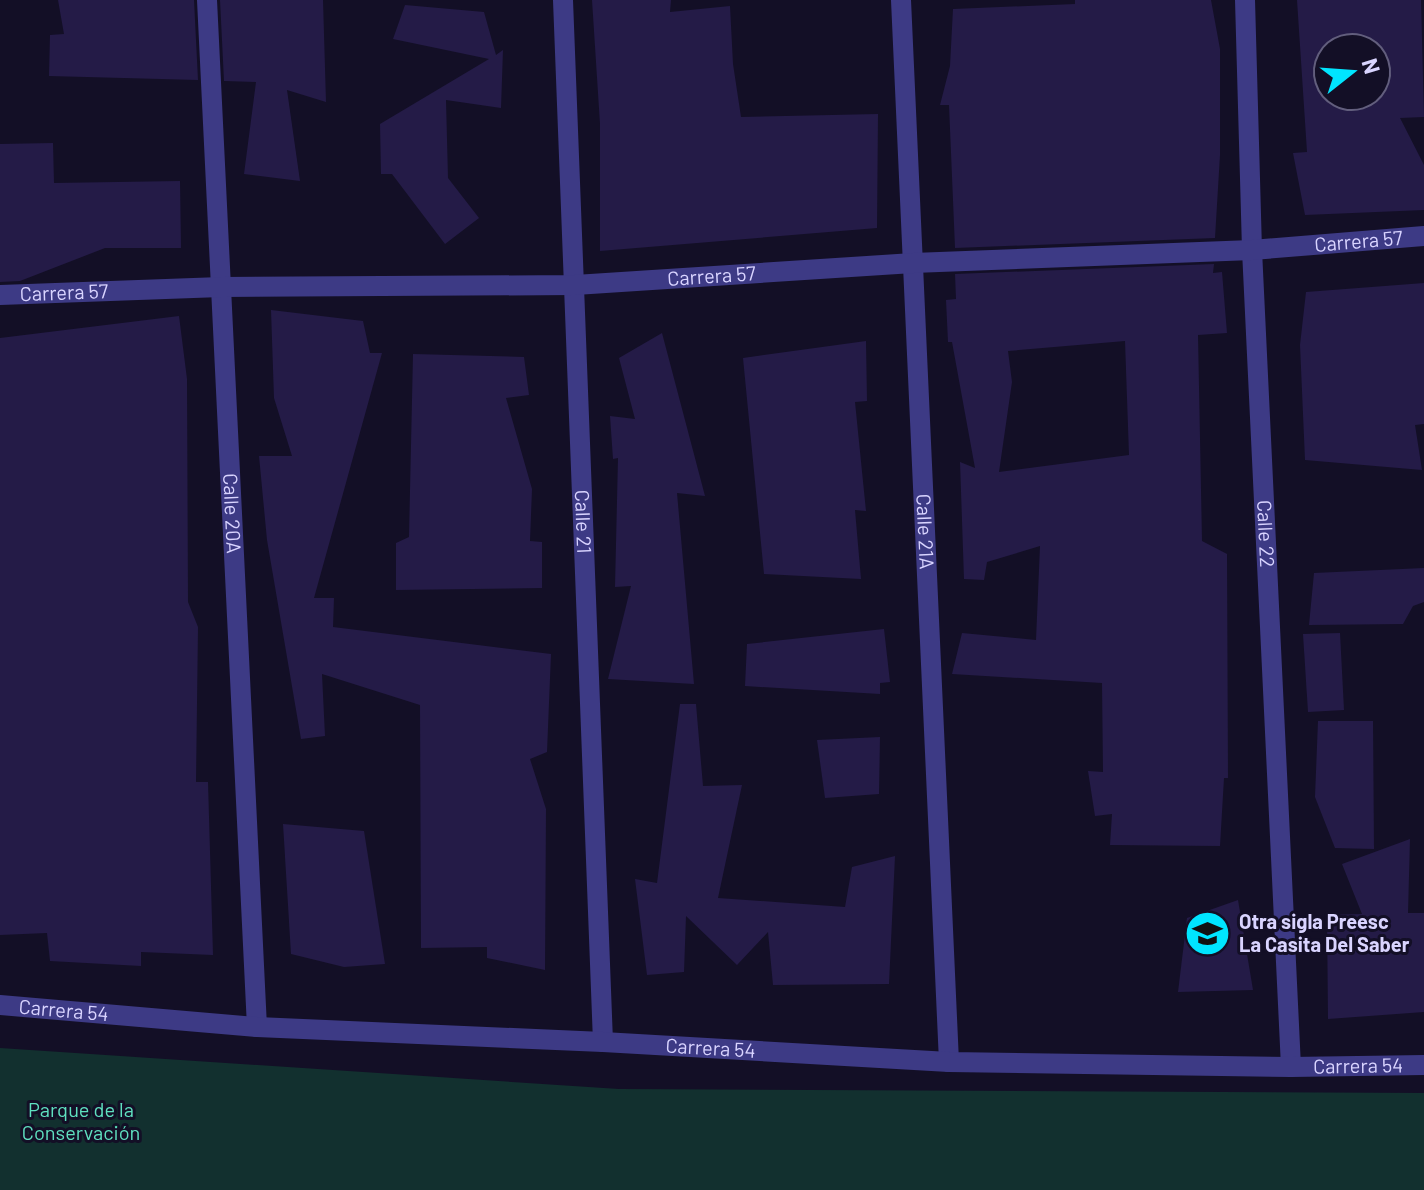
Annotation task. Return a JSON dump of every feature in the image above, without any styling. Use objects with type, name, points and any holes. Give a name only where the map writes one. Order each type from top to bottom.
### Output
[{"type":"street","name":"Calle 20A","points":[[207,0],[257,1027]]},
{"type":"street","name":"Calle 21","points":[[563,0],[603,1042]]},
{"type":"street","name":"Calle 21A","points":[[901,0],[949,1062]]},
{"type":"street","name":"Calle 22","points":[[1245,0],[1252,250],[1291,1067]]},
{"type":"street","name":"Carrera 57","points":[[0,295],[221,287],[575,285],[913,263],[1252,250],[1424,236]]},
{"type":"street","name":"Carrera 54","points":[[0,1005],[257,1027],[603,1042],[949,1062],[1291,1067],[1424,1065]]},
{"type":"green space","name":"Parque de la Conservación","points":[[0,1048],[619,1089],[1424,1093],[1424,1190],[0,1190]]},
{"type":"building","points":[[58,0],[194,0],[198,80],[49,76],[50,35],[64,34]]},
{"type":"building","points":[[220,0],[323,0],[326,102],[287,90],[300,181],[244,174],[256,82],[224,81]]},
{"type":"building","points":[[592,0],[671,0],[670,12],[730,6],[733,64],[741,117],[878,114],[877,228],[600,251],[600,124]]},
{"type":"building","points":[[1075,0],[1211,0],[1220,49],[1220,155],[1215,238],[955,248],[949,105],[940,105],[950,66],[953,9],[1075,4]]},
{"type":"building","points":[[1297,0],[1421,0],[1424,117],[1400,118],[1424,165],[1424,210],[1305,215],[1293,153],[1307,152]]},
{"type":"building","points":[[405,5],[484,12],[496,55],[503,50],[501,108],[446,100],[448,178],[479,218],[445,244],[392,174],[381,174],[380,124],[489,59],[393,39]]},
{"type":"building","points":[[53,143],[54,183],[180,181],[181,248],[105,248],[20,281],[0,282],[0,144]]},
{"type":"building","points":[[1214,264],[1213,273],[1222,272],[1227,333],[1198,335],[1202,541],[1227,554],[1228,778],[1224,778],[1220,846],[1110,845],[1112,814],[1095,816],[1088,771],[1103,772],[1102,683],[952,674],[962,633],[1036,640],[1040,546],[987,562],[984,580],[964,579],[960,462],[975,468],[952,342],[948,342],[946,300],[956,299],[955,274]],"holes":[[[1125,341],[1129,455],[999,472],[1012,382],[1008,351]]]},
{"type":"building","points":[[1424,283],[1424,424],[1415,425],[1422,470],[1305,460],[1300,345],[1306,292]]},
{"type":"building","points":[[271,310],[363,321],[370,353],[382,353],[314,598],[334,598],[333,627],[551,654],[547,752],[530,759],[546,809],[545,970],[487,958],[487,947],[421,948],[420,705],[322,674],[325,736],[301,739],[267,540],[259,456],[292,456],[274,398]]},
{"type":"building","points":[[179,316],[187,379],[188,602],[198,627],[196,782],[208,782],[213,955],[141,952],[141,966],[50,961],[47,933],[0,935],[0,338]]},
{"type":"building","points":[[662,333],[705,496],[677,493],[694,684],[608,679],[631,586],[615,587],[618,458],[613,459],[610,416],[635,419],[619,358]]},
{"type":"building","points":[[866,341],[867,401],[855,402],[866,511],[855,510],[861,579],[764,574],[743,358]]},
{"type":"building","points":[[413,354],[524,357],[529,395],[506,398],[532,489],[530,541],[542,542],[542,588],[396,590],[396,543],[409,537]]},
{"type":"building","points":[[1424,568],[1424,602],[1413,606],[1403,624],[1309,625],[1314,573]]},
{"type":"building","points":[[884,629],[890,682],[880,683],[880,694],[745,686],[747,644]]},
{"type":"building","points":[[1340,633],[1344,710],[1308,712],[1303,634]]},
{"type":"building","points":[[680,704],[696,704],[703,786],[742,785],[718,898],[845,907],[852,867],[895,856],[889,984],[773,985],[768,932],[737,965],[686,916],[684,972],[647,975],[635,879],[657,883]]},
{"type":"building","points":[[1318,721],[1373,721],[1374,849],[1335,848],[1315,797]]},
{"type":"building","points":[[880,737],[879,794],[825,798],[817,740]]},
{"type":"building","points":[[283,824],[364,831],[385,964],[344,967],[291,954]]},
{"type":"building","points":[[1410,839],[1408,913],[1424,913],[1424,1012],[1328,1019],[1327,915],[1362,914],[1342,864]]},
{"type":"building","points":[[1238,900],[1253,990],[1178,992],[1187,918]]},
{"type":"place","name":"Otra sigla Preesc La Casita Del Saber","points":[[1208,934]]}]
